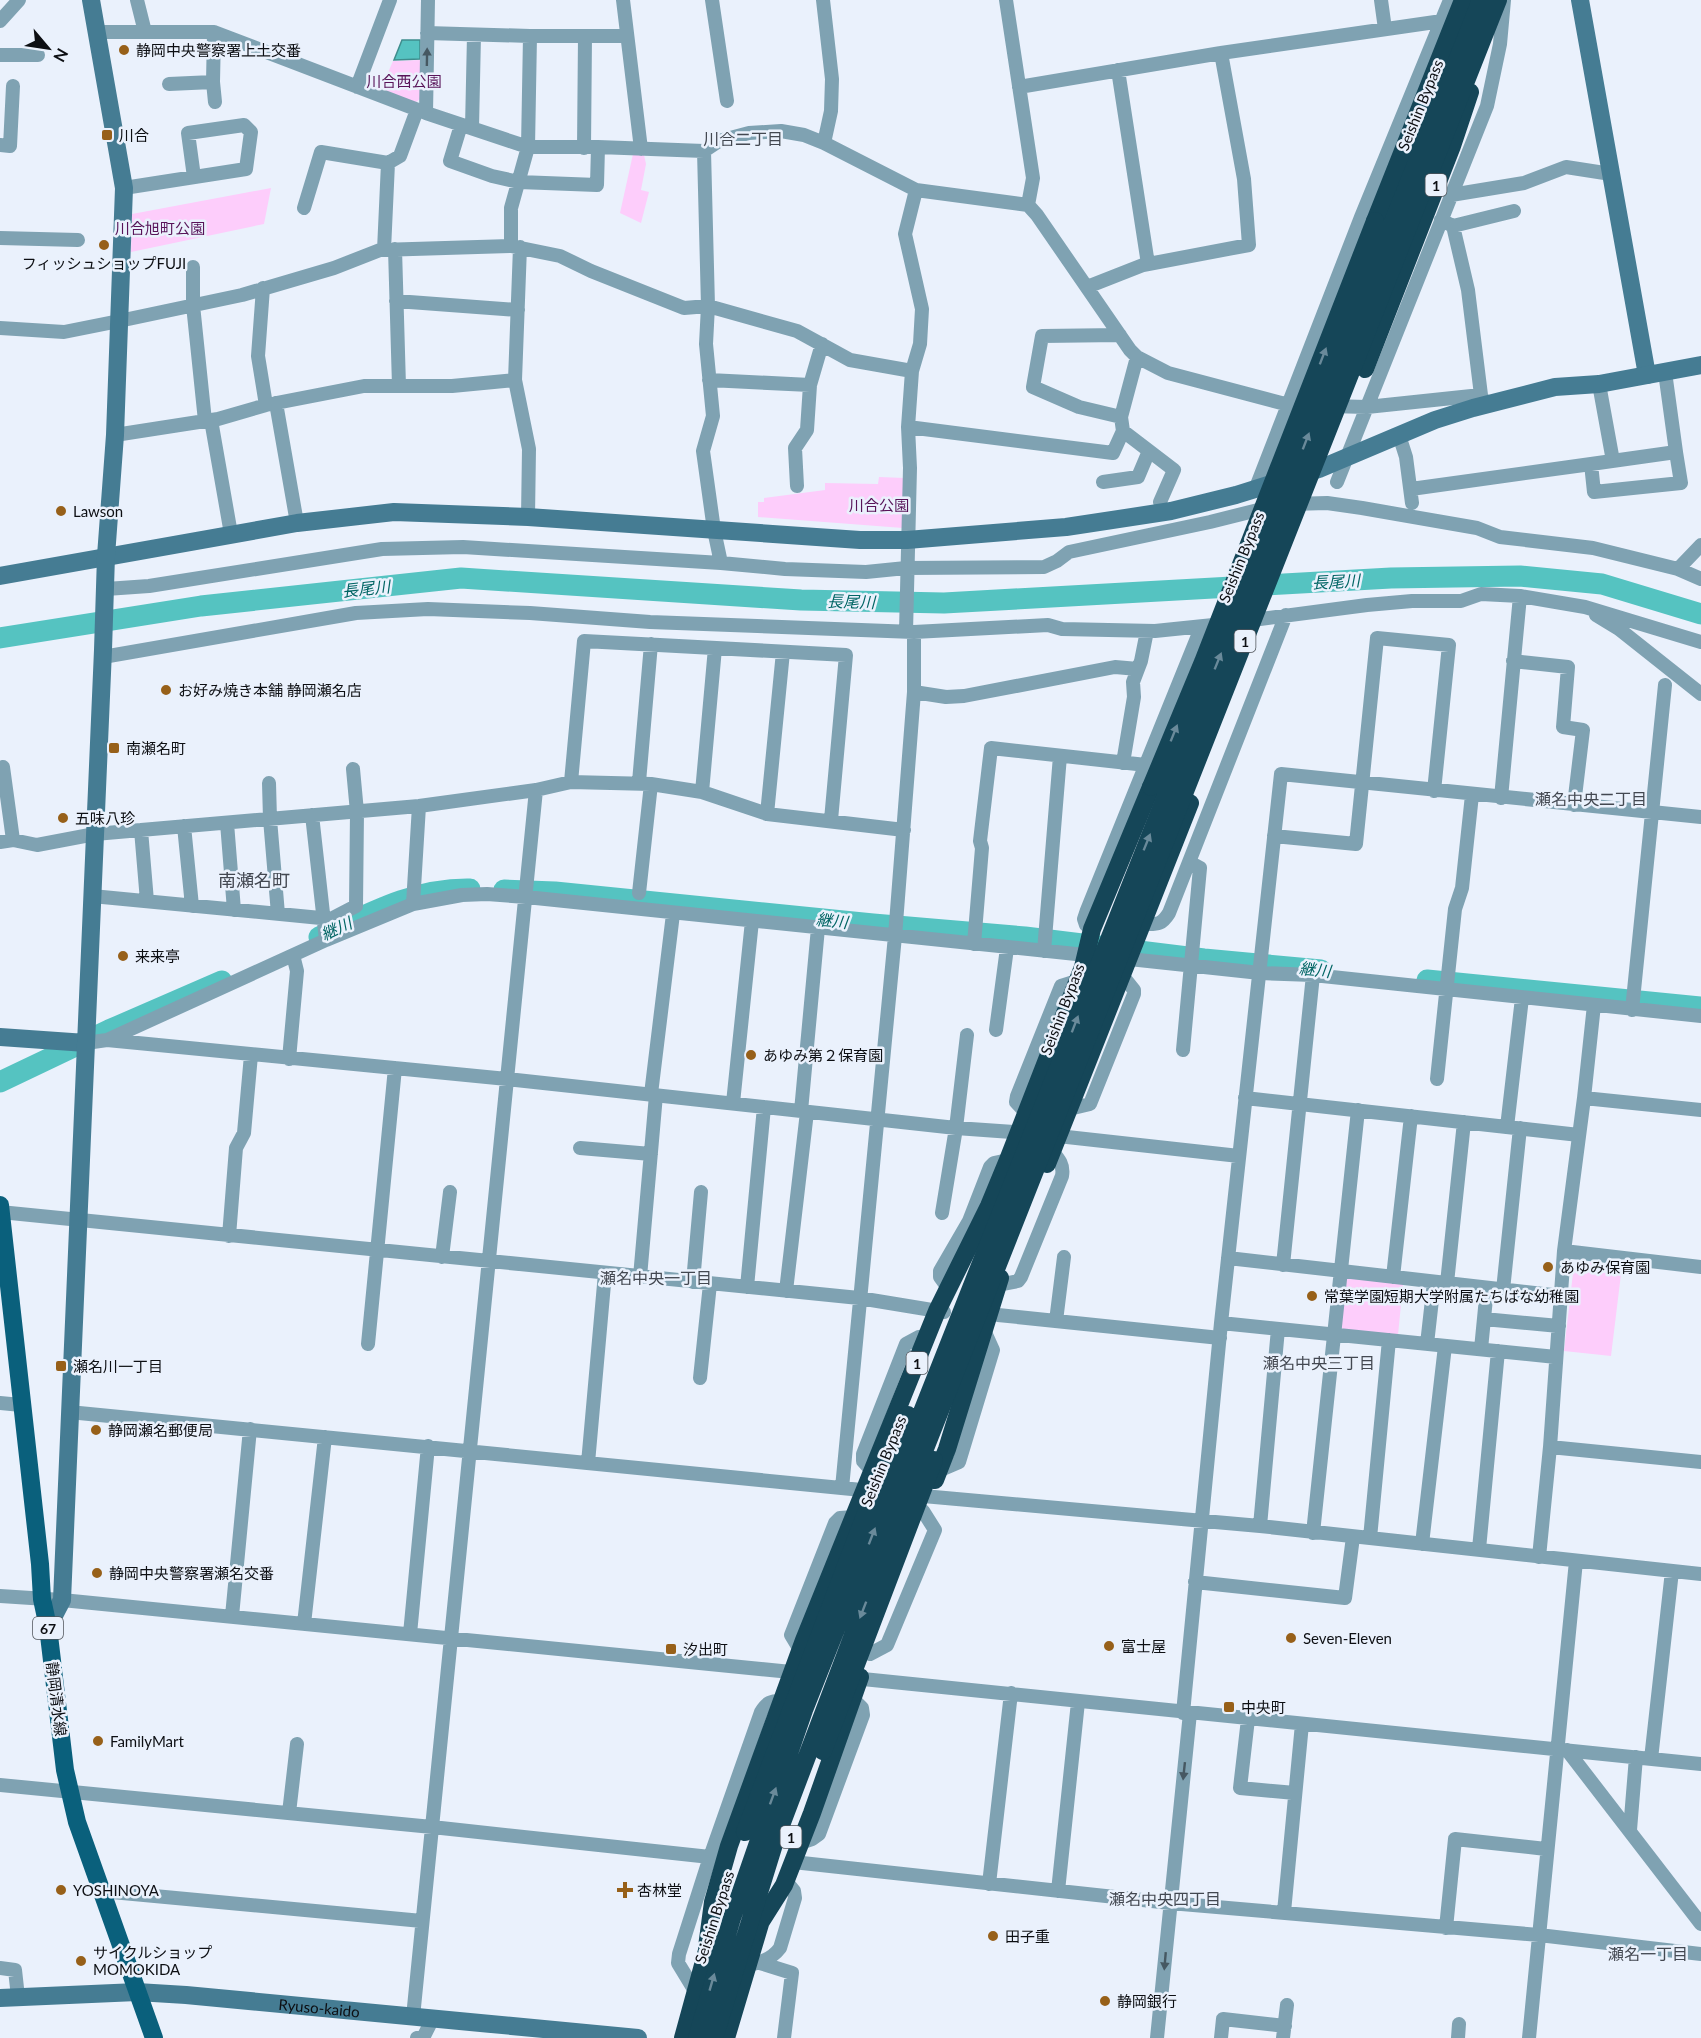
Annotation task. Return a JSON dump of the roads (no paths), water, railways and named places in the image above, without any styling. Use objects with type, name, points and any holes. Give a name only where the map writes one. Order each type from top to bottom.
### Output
[{"type":"highway","name":"1","points":[[683,2038],[707,1947],[714,1902],[729,1846],[800,1650],[928,1336],[942,1312],[948,1288],[989,1206],[1012,1168],[1018,1133],[1077,981],[1092,929],[1203,662],[1375,221],[1422,83],[1463,0]]},
{"type":"highway","name":"Seishin Bypass","points":[[697,2038],[732,1918],[804,1710],[1012,1168],[1480,0]]},
{"type":"highway","name":"1","points":[[726,2038],[754,1964],[760,1923],[945,1430],[995,1283],[1498,0]]},
{"type":"highway","name":"1","points":[[714,2038],[775,1841],[894,1527],[1055,1144],[1190,803],[1243,678],[1452,146],[1504,0]]},
{"type":"highway","points":[[707,1947],[745,1832],[866,1513],[1012,1168]]},
{"type":"highway","name":"1","points":[[760,1923],[793,1862],[926,1504],[984,1330],[995,1283]]},
{"type":"main road","name":"静岡清水線","points":[[0,1210],[42,1599],[48,1627],[70,1792],[77,1822],[154,2038]]},
{"type":"street","points":[[0,21],[19,0]]},
{"type":"street","points":[[48,1627],[62,1600],[106,556],[115,435],[124,188],[91,0]]},
{"type":"street","points":[[137,0],[145,32]]},
{"type":"street","points":[[357,87],[390,0]]},
{"type":"street","points":[[304,208],[321,152],[387,163],[400,156],[422,111],[427,33],[425,0]]},
{"type":"street","points":[[623,0],[641,149]]},
{"type":"street","points":[[712,0],[727,101]]},
{"type":"street","points":[[823,0],[832,79],[831,111],[824,143]]},
{"type":"street","points":[[1006,0],[1033,178],[1028,205]]},
{"type":"street","points":[[1381,0],[1385,29]]},
{"type":"street","points":[[1255,490],[1362,217],[1422,83],[1450,0]]},
{"type":"street","points":[[1337,482],[1447,223],[1451,195],[1487,106],[1500,44],[1504,0]]},
{"type":"street","points":[[1580,0],[1611,174],[1676,452],[1681,483],[1594,492],[1591,464]]},
{"type":"street","points":[[1019,87],[1221,53],[1442,21]]},
{"type":"street","points":[[97,32],[214,32],[422,111],[528,147],[704,151],[719,141],[749,133],[781,131],[804,135],[824,143],[916,190],[1028,205],[1038,215],[1137,357],[1168,373],[1289,405],[1367,407],[1483,400],[1555,387],[1599,384],[1701,365]]},
{"type":"street","points":[[214,32],[215,102]]},
{"type":"street","points":[[427,33],[627,36]]},
{"type":"street","points":[[474,34],[467,127],[450,161],[492,176],[519,182],[597,185],[591,147],[585,36]]},
{"type":"street","points":[[528,517],[529,448],[515,380],[518,310],[516,246],[511,208],[528,147],[530,36]]},
{"type":"street","points":[[1087,287],[1148,264],[1249,245],[1244,179],[1221,53]]},
{"type":"street","points":[[0,55],[38,55]]},
{"type":"street","points":[[1118,70],[1148,264]]},
{"type":"street","points":[[169,84],[213,82]]},
{"type":"street","points":[[0,145],[10,146],[13,86]]},
{"type":"street","points":[[124,188],[246,169],[250,132],[244,125],[188,133],[194,177]]},
{"type":"street","points":[[704,151],[708,306],[706,344],[712,416],[703,451],[721,563]]},
{"type":"street","points":[[387,163],[399,386]]},
{"type":"street","points":[[1451,195],[1524,183],[1566,168],[1611,174]]},
{"type":"street","points":[[842,1488],[895,936],[914,692],[906,569],[910,468],[908,427],[912,371],[920,344],[921,309],[905,234],[916,190]]},
{"type":"street","points":[[1447,223],[1514,211]]},
{"type":"street","points":[[1447,223],[1468,290],[1483,400]]},
{"type":"street","points":[[0,238],[78,240]]},
{"type":"street","points":[[0,328],[64,332],[119,321],[243,295],[390,249],[516,246],[561,256],[591,271],[684,308],[708,306],[797,331],[850,360],[912,371]]},
{"type":"street","points":[[194,267],[193,305],[208,421],[231,534]]},
{"type":"street","points":[[263,288],[258,356],[297,523]]},
{"type":"street","points":[[396,301],[518,310]]},
{"type":"street","points":[[1120,335],[1042,336],[1033,387],[1122,424],[1149,451],[1174,470],[1160,502]]},
{"type":"street","points":[[797,486],[795,448],[807,430],[810,385],[822,344]]},
{"type":"street","points":[[908,427],[1113,453],[1137,357]]},
{"type":"street","points":[[115,435],[208,421],[271,404],[364,386],[452,386],[515,380]]},
{"type":"street","points":[[709,380],[810,385]]},
{"type":"street","points":[[1599,384],[1613,461]]},
{"type":"street","points":[[0,576],[297,523],[394,512],[528,517],[860,540],[907,540],[1066,527],[1172,511],[1255,490],[1319,469],[1483,400]]},
{"type":"street","points":[[1400,435],[1412,496],[1591,464],[1676,452]]},
{"type":"street","points":[[1103,482],[1138,477],[1149,451]]},
{"type":"street","points":[[106,592],[382,549],[463,547],[721,563],[785,570],[866,572],[906,569],[1044,567],[1069,552],[1247,512],[1290,504],[1327,503],[1477,528],[1500,537],[1593,548],[1678,569],[1701,579]]},
{"type":"street","points":[[1678,569],[1701,545]]},
{"type":"street","points":[[103,654],[356,613],[428,609],[661,622],[909,631],[1048,625],[1062,628],[1147,631],[1201,627],[1412,601],[1461,601],[1481,594],[1520,596],[1585,607],[1701,642]]},
{"type":"street","points":[[1501,798],[1520,596]]},
{"type":"street","points":[[1585,607],[1618,629],[1701,694]]},
{"type":"street","points":[[1143,924],[1159,924],[1164,921],[1286,615]]},
{"type":"street","points":[[1092,929],[1086,925],[1084,919],[1087,910],[1201,627]]},
{"type":"street","points":[[1123,763],[1134,696],[1133,682],[1147,631]]},
{"type":"street","points":[[1274,837],[1356,844],[1377,638],[1449,645],[1434,791]]},
{"type":"street","points":[[571,782],[584,641],[846,655],[831,820]]},
{"type":"street","points":[[639,893],[651,644]]},
{"type":"street","points":[[702,792],[715,648]]},
{"type":"street","points":[[767,814],[783,652]]},
{"type":"street","points":[[1513,661],[1568,667],[1563,727],[1583,730],[1574,805]]},
{"type":"street","points":[[914,692],[946,697],[964,696],[1115,667],[1138,669]]},
{"type":"street","points":[[1632,1010],[1665,685]]},
{"type":"street","points":[[974,944],[982,848],[980,841],[991,748],[1146,765]]},
{"type":"street","points":[[1044,951],[1060,756]]},
{"type":"street","points":[[3,766],[6,841],[36,845],[95,834],[419,806],[536,790],[571,782],[645,783],[702,792],[767,814],[904,830]]},
{"type":"street","points":[[92,896],[331,919],[356,906],[357,812],[353,769]]},
{"type":"street","points":[[1157,2038],[1186,1713],[1195,1582],[1203,1521],[1220,1330],[1281,774],[1701,817]]},
{"type":"street","points":[[269,783],[278,914]]},
{"type":"street","points":[[413,2017],[536,790]]},
{"type":"street","points":[[1437,1079],[1455,909],[1462,888],[1472,795]]},
{"type":"street","points":[[413,904],[419,806]]},
{"type":"street","points":[[312,815],[326,940]]},
{"type":"street","points":[[227,823],[234,910]]},
{"type":"street","points":[[184,826],[192,906]]},
{"type":"street","points":[[141,830],[147,902]]},
{"type":"street","points":[[1183,1050],[1200,868],[1189,862]]},
{"type":"street","points":[[107,1040],[326,940],[413,904],[462,895],[488,894],[1086,955],[1126,967],[1192,966],[1260,973],[1313,975],[1701,1016]]},
{"type":"street","points":[[640,1277],[654,1095],[673,914]]},
{"type":"street","points":[[733,1104],[752,921]]},
{"type":"street","points":[[786,1291],[804,1111],[818,928]]},
{"type":"street","points":[[996,1030],[1006,948]]},
{"type":"street","points":[[289,1059],[297,971],[293,955]]},
{"type":"street","points":[[1283,1265],[1313,975]]},
{"type":"street","points":[[1503,1290],[1522,998]]},
{"type":"street","points":[[1539,1557],[1550,1447],[1564,1251],[1594,1005]]},
{"type":"street","points":[[942,1213],[956,1128],[966,1035]]},
{"type":"street","points":[[0,1037],[86,1043],[107,1040],[507,1079],[1018,1133],[1055,1144],[1239,1156]]},
{"type":"street","points":[[229,1236],[236,1148],[243,1133],[251,1055]]},
{"type":"street","points":[[368,1344],[395,1068]]},
{"type":"street","points":[[1245,1098],[1579,1134]]},
{"type":"street","points":[[1584,1098],[1701,1110]]},
{"type":"street","points":[[747,1287],[764,1107]]},
{"type":"street","points":[[1313,1533],[1358,1110]]},
{"type":"street","points":[[1393,1277],[1411,1116]]},
{"type":"street","points":[[1427,1344],[1440,1283],[1464,1122]]},
{"type":"street","points":[[580,1148],[651,1154]]},
{"type":"street","points":[[442,1257],[450,1192]]},
{"type":"street","points":[[693,1282],[701,1192]]},
{"type":"street","points":[[0,1210],[78,1221],[859,1298],[942,1312]]},
{"type":"street","points":[[1564,1251],[1701,1267]]},
{"type":"street","points":[[1056,1321],[1064,1257]]},
{"type":"street","points":[[1228,1258],[1561,1296]]},
{"type":"street","points":[[588,1463],[605,1273]]},
{"type":"street","points":[[700,1378],[711,1284]]},
{"type":"street","points":[[1481,1349],[1487,1288]]},
{"type":"street","points":[[998,1315],[1056,1321],[1220,1330],[1278,1329],[1556,1357]]},
{"type":"street","points":[[1484,1319],[1559,1326]]},
{"type":"street","points":[[1260,1526],[1278,1329]]},
{"type":"street","points":[[1370,1538],[1389,1340]]},
{"type":"street","points":[[1422,1544],[1445,1346]]},
{"type":"street","points":[[1479,1550],[1498,1351]]},
{"type":"street","points":[[0,1403],[21,1406]]},
{"type":"street","points":[[69,1412],[864,1490],[926,1504],[1260,1526],[1701,1574]]},
{"type":"street","points":[[232,1616],[250,1429]]},
{"type":"street","points":[[304,1624],[325,1437]]},
{"type":"street","points":[[410,1634],[428,1446]]},
{"type":"street","points":[[1550,1447],[1701,1462]]},
{"type":"street","points":[[1195,1582],[1346,1598],[1353,1537]]},
{"type":"street","points":[[1529,2038],[1546,1849],[1562,1749],[1576,1561]]},
{"type":"street","points":[[1651,1759],[1672,1571]]},
{"type":"street","points":[[0,1596],[232,1616],[860,1678],[1701,1764]]},
{"type":"street","points":[[989,1884],[1011,1693]]},
{"type":"street","points":[[695,1991],[678,1963],[679,1954],[761,1712],[765,1704],[771,1701],[782,1701]]},
{"type":"street","points":[[1058,1891],[1078,1702]]},
{"type":"street","points":[[1248,1719],[1240,1788],[1296,1793]]},
{"type":"street","points":[[1284,1912],[1302,1724]]},
{"type":"street","points":[[289,1813],[297,1744]]},
{"type":"street","points":[[1562,1749],[1630,1830],[1701,1924]]},
{"type":"street","points":[[1630,1830],[1636,1757]]},
{"type":"street","points":[[0,1785],[710,1857]]},
{"type":"street","points":[[1446,1928],[1455,1839],[1546,1849]]},
{"type":"street","points":[[793,1862],[1170,1903],[1539,1935],[1701,1954]]},
{"type":"street","points":[[754,1964],[775,1955],[780,1948],[795,1898],[794,1892],[785,1880]]},
{"type":"street","points":[[101,1891],[422,1921]]},
{"type":"street","points":[[754,1964],[792,1973],[784,2038]]},
{"type":"street","points":[[0,1968],[15,1970],[9,1997]]},
{"type":"street","name":"Ryuso-kaido","points":[[9,1997],[137,1992],[186,1995],[433,2018],[594,2037],[638,2038]]},
{"type":"street","points":[[1221,2038],[1223,2019],[1284,2032],[1287,2005]]},
{"type":"street","points":[[422,2037],[433,2018]]},
{"type":"waterway","name":"長尾川","points":[[0,638],[201,606],[461,578],[801,600],[944,603],[1391,578],[1520,576],[1602,584],[1701,614]]},
{"type":"waterway","name":"継川","points":[[319,937],[392,904],[430,893],[470,889]]},
{"type":"waterway","name":"継川","points":[[504,890],[555,892],[1025,937],[1204,959],[1321,970]]},
{"type":"waterway","name":"継川","points":[[1427,980],[1701,1007]]},
{"type":"waterway","name":"継川","points":[[0,1082],[109,1030],[222,981]]},
{"type":"place","name":"静岡中央警察署上土交番","points":[[124,50]]},
{"type":"place","name":"川合","points":[[107,135]]},
{"type":"place","name":"フィッシュショップFUJI","points":[[104,245]]},
{"type":"place","name":"Lawson","points":[[61,511]]},
{"type":"place","name":"お好み焼き本舗 静岡瀬名店","points":[[166,690]]},
{"type":"place","name":"南瀬名町","points":[[114,748]]},
{"type":"place","name":"五味八珍","points":[[63,818]]},
{"type":"place","name":"来来亭","points":[[123,956]]},
{"type":"place","name":"あゆみ第２保育園","points":[[751,1055]]},
{"type":"place","name":"あゆみ保育園","points":[[1548,1267]]},
{"type":"place","name":"常葉学園短期大学附属たちばな幼稚園","points":[[1312,1296]]},
{"type":"place","name":"瀬名川一丁目","points":[[61,1366]]},
{"type":"place","name":"静岡瀬名郵便局","points":[[96,1430]]},
{"type":"place","name":"静岡中央警察署瀬名交番","points":[[97,1573]]},
{"type":"place","name":"Seven-Eleven","points":[[1291,1638]]},
{"type":"place","name":"富士屋","points":[[1109,1646]]},
{"type":"place","name":"汐出町","points":[[671,1649]]},
{"type":"place","name":"中央町","points":[[1229,1707]]},
{"type":"place","name":"FamilyMart","points":[[98,1741]]},
{"type":"place","name":"YOSHINOYA","points":[[61,1890]]},
{"type":"place","name":"杏林堂","points":[[625,1890]]},
{"type":"place","name":"田子重","points":[[993,1936]]},
{"type":"place","name":"サイクルショップ MOMOKIDA","points":[[81,1961]]},
{"type":"place","name":"静岡銀行","points":[[1105,2001]]},
{"type":"district","name":"川合二丁目","points":[[743,138]]},
{"type":"district","name":"瀬名中央二丁目","points":[[1591,798]]},
{"type":"district","name":"南瀬名町","points":[[254,880]]},
{"type":"district","name":"瀬名中央一丁目","points":[[656,1277]]},
{"type":"district","name":"瀬名中央三丁目","points":[[1319,1362]]},
{"type":"district","name":"瀬名中央四丁目","points":[[1165,1898]]},
{"type":"district","name":"瀬名一丁目","points":[[1648,1953]]},
{"type":"park label","name":"川合西公園","points":[[404,81]]},
{"type":"park label","name":"川合旭町公園","points":[[160,228]]},
{"type":"park label","name":"川合公園","points":[[879,505]]}]
